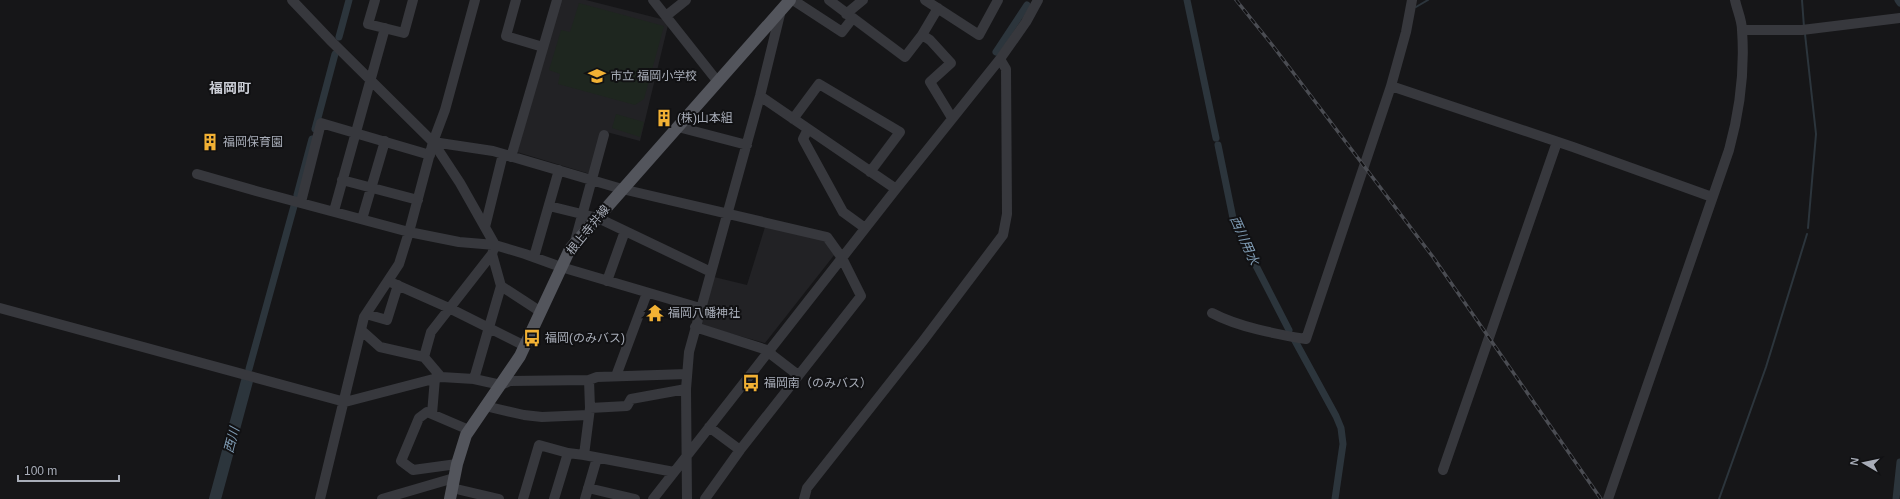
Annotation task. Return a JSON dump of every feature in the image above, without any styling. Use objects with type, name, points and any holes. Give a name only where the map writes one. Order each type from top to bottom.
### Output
[{"type":"main road","name":"根上寺井線","points":[[452,488],[462,442],[525,346],[561,268],[574,245],[786,4]]},
{"type":"street","points":[[292,0],[433,142],[460,183],[484,227],[494,249],[501,286],[474,379]]},
{"type":"street","points":[[375,0],[368,24],[404,33],[413,0]]},
{"type":"street","points":[[320,499],[345,402],[361,330],[366,314],[399,264],[433,142],[445,110],[475,0]]},
{"type":"street","points":[[516,0],[506,36],[543,47]]},
{"type":"street","points":[[484,227],[557,0]]},
{"type":"street","points":[[653,0],[718,82]]},
{"type":"street","points":[[666,16],[686,0]]},
{"type":"street","points":[[794,0],[842,32],[849,17],[863,0]]},
{"type":"street","points":[[829,0],[849,17],[905,57],[922,35],[938,8]]},
{"type":"street","points":[[925,0],[979,35],[998,0],[1009,0]]},
{"type":"street","points":[[653,499],[865,228],[1000,59],[1026,22],[1038,0]]},
{"type":"street","points":[[1212,313],[1223,319],[1286,335],[1306,338],[1391,86],[1406,32],[1412,0]]},
{"type":"street","points":[[1608,499],[1737,122],[1742,88],[1742,30],[1735,0]]},
{"type":"street","points":[[687,499],[685,458],[686,389],[689,352],[700,308],[728,214],[786,4]]},
{"type":"street","points":[[1742,30],[1802,30],[1900,18]]},
{"type":"street","points":[[334,211],[354,132],[384,28]]},
{"type":"street","points":[[922,35],[930,40],[951,63],[930,82],[952,118]]},
{"type":"street","points":[[804,499],[807,488],[932,329],[1003,235],[1007,214],[1006,69],[1000,59]]},
{"type":"street","points":[[793,119],[819,84],[900,132],[870,172]]},
{"type":"street","points":[[1391,86],[1557,142],[1712,197]]},
{"type":"street","points":[[760,96],[896,189]]},
{"type":"street","points":[[301,202],[321,123],[430,155]]},
{"type":"street","points":[[678,127],[747,145]]},
{"type":"street","points":[[808,129],[803,139],[843,212],[865,228]]},
{"type":"street","points":[[574,245],[581,214],[604,135]]},
{"type":"street","points":[[362,219],[385,142]]},
{"type":"street","points":[[433,142],[507,156],[622,189],[826,237],[842,258],[861,296],[740,450],[705,499]]},
{"type":"street","points":[[1443,470],[1557,142]]},
{"type":"street","points":[[534,257],[559,170]]},
{"type":"street","points":[[197,174],[409,232],[534,257],[561,268],[700,308]]},
{"type":"street","points":[[342,180],[418,200]]},
{"type":"street","points":[[549,206],[598,218],[711,272]]},
{"type":"street","points":[[607,281],[625,231]]},
{"type":"street","points":[[424,357],[431,332],[494,249]]},
{"type":"street","points":[[388,281],[449,308],[525,346]]},
{"type":"street","points":[[366,314],[388,320],[398,285]]},
{"type":"street","points":[[501,286],[541,312]]},
{"type":"street","points":[[616,376],[647,293]]},
{"type":"street","points":[[0,308],[345,402],[438,377],[474,379],[500,385],[510,381],[589,380],[597,377],[687,374]]},
{"type":"street","points":[[695,327],[770,351],[772,355],[798,375]]},
{"type":"street","points":[[361,330],[380,347],[424,357],[438,377],[432,414]]},
{"type":"street","points":[[584,455],[589,411],[589,380]]},
{"type":"street","points":[[485,406],[536,416],[628,406],[631,400],[686,389]]},
{"type":"street","points":[[457,464],[413,470],[401,461],[418,418],[427,412],[469,430]]},
{"type":"street","points":[[709,427],[740,450]]},
{"type":"street","points":[[523,499],[538,445],[596,458],[674,472]]},
{"type":"street","points":[[554,499],[568,452]]},
{"type":"street","points":[[585,499],[596,458]]},
{"type":"street","points":[[385,498],[452,488],[499,499]]},
{"type":"street","points":[[588,488],[635,499]]},
{"type":"shaded area","name":"市立 福岡小学校","points":[[561,0],[586,0],[669,21],[640,141],[603,131],[590,174],[517,152]]},
{"type":"shaded area","points":[[579,3],[664,26],[644,99],[635,105],[558,84],[560,74],[549,70],[561,30],[570,32]]},
{"type":"shaded area","points":[[616,114],[644,122],[640,137],[612,128]]},
{"type":"shaded area","points":[[765,227],[824,239],[835,254],[765,343],[700,325],[714,277],[747,285]]},
{"type":"waterway","points":[[339,37],[349,0]]},
{"type":"waterway","name":"西川用水","points":[[1187,0],[1216,138]]},
{"type":"waterway","points":[[1416,7],[1428,0]]},
{"type":"waterway","points":[[1802,0],[1804,27]]},
{"type":"waterway","points":[[996,52],[1027,5]]},
{"type":"waterway","points":[[1805,34],[1816,134],[1808,228]]},
{"type":"waterway","points":[[315,129],[335,54]]},
{"type":"waterway","points":[[297,195],[312,139]]},
{"type":"waterway","name":"西川用水","points":[[1218,145],[1234,223],[1289,330]]},
{"type":"waterway","points":[[249,369],[294,206]]},
{"type":"waterway","points":[[1719,499],[1766,367],[1807,234]]},
{"type":"waterway","name":"西川用水","points":[[1294,339],[1341,428],[1343,444],[1335,499]]},
{"type":"waterway","name":"西川","points":[[215,499],[247,381]]},
{"type":"waterway","points":[[1896,499],[1900,462]]},
{"type":"railway","points":[[1236,0],[1273,46],[1433,257],[1601,499]]},
{"type":"place","name":"市立 福岡小学校","points":[[597,76]]},
{"type":"place","name":"(株)山本組","points":[[664,118]]},
{"type":"place","name":"福岡保育園","points":[[210,142]]},
{"type":"place","name":"福岡八幡神社","points":[[655,313]]},
{"type":"place","name":"福岡(のみバス)","points":[[532,338]]},
{"type":"place","name":"福岡南（のみバス）","points":[[751,383]]},
{"type":"district","name":"福岡町","points":[[230,88]]}]
